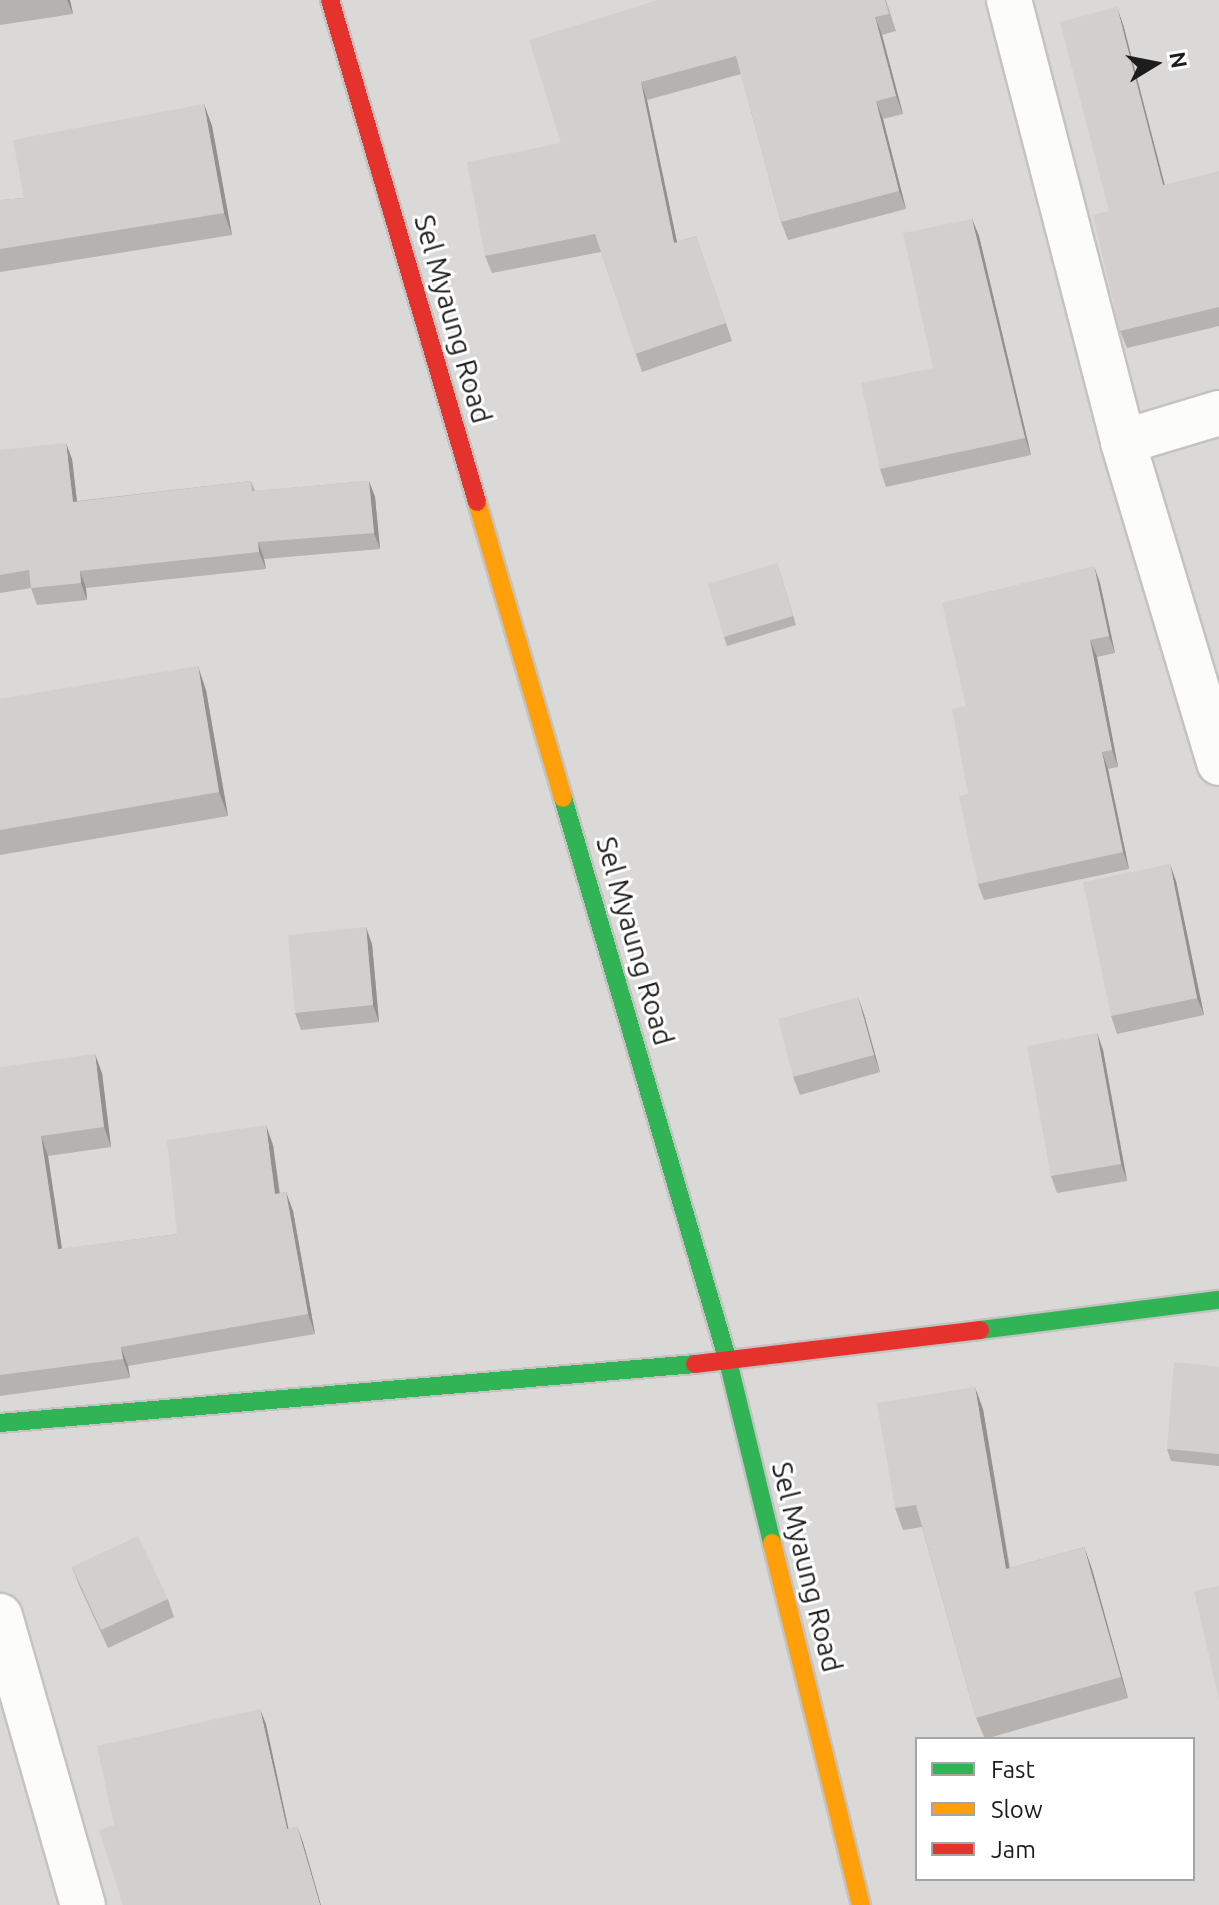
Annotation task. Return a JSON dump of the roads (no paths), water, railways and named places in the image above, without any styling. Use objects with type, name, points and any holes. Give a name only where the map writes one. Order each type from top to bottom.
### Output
[{"type":"main road","name":"Sel Myaung Road","points":[[330,0],[728,1361],[861,1905]]},
{"type":"main road","points":[[0,1423],[728,1361],[1219,1300]]},
{"type":"street","points":[[1009,0],[1123,442],[1219,763]]},
{"type":"street","points":[[1123,442],[1219,413]]},
{"type":"street","points":[[0,1616],[83,1905]]}]
